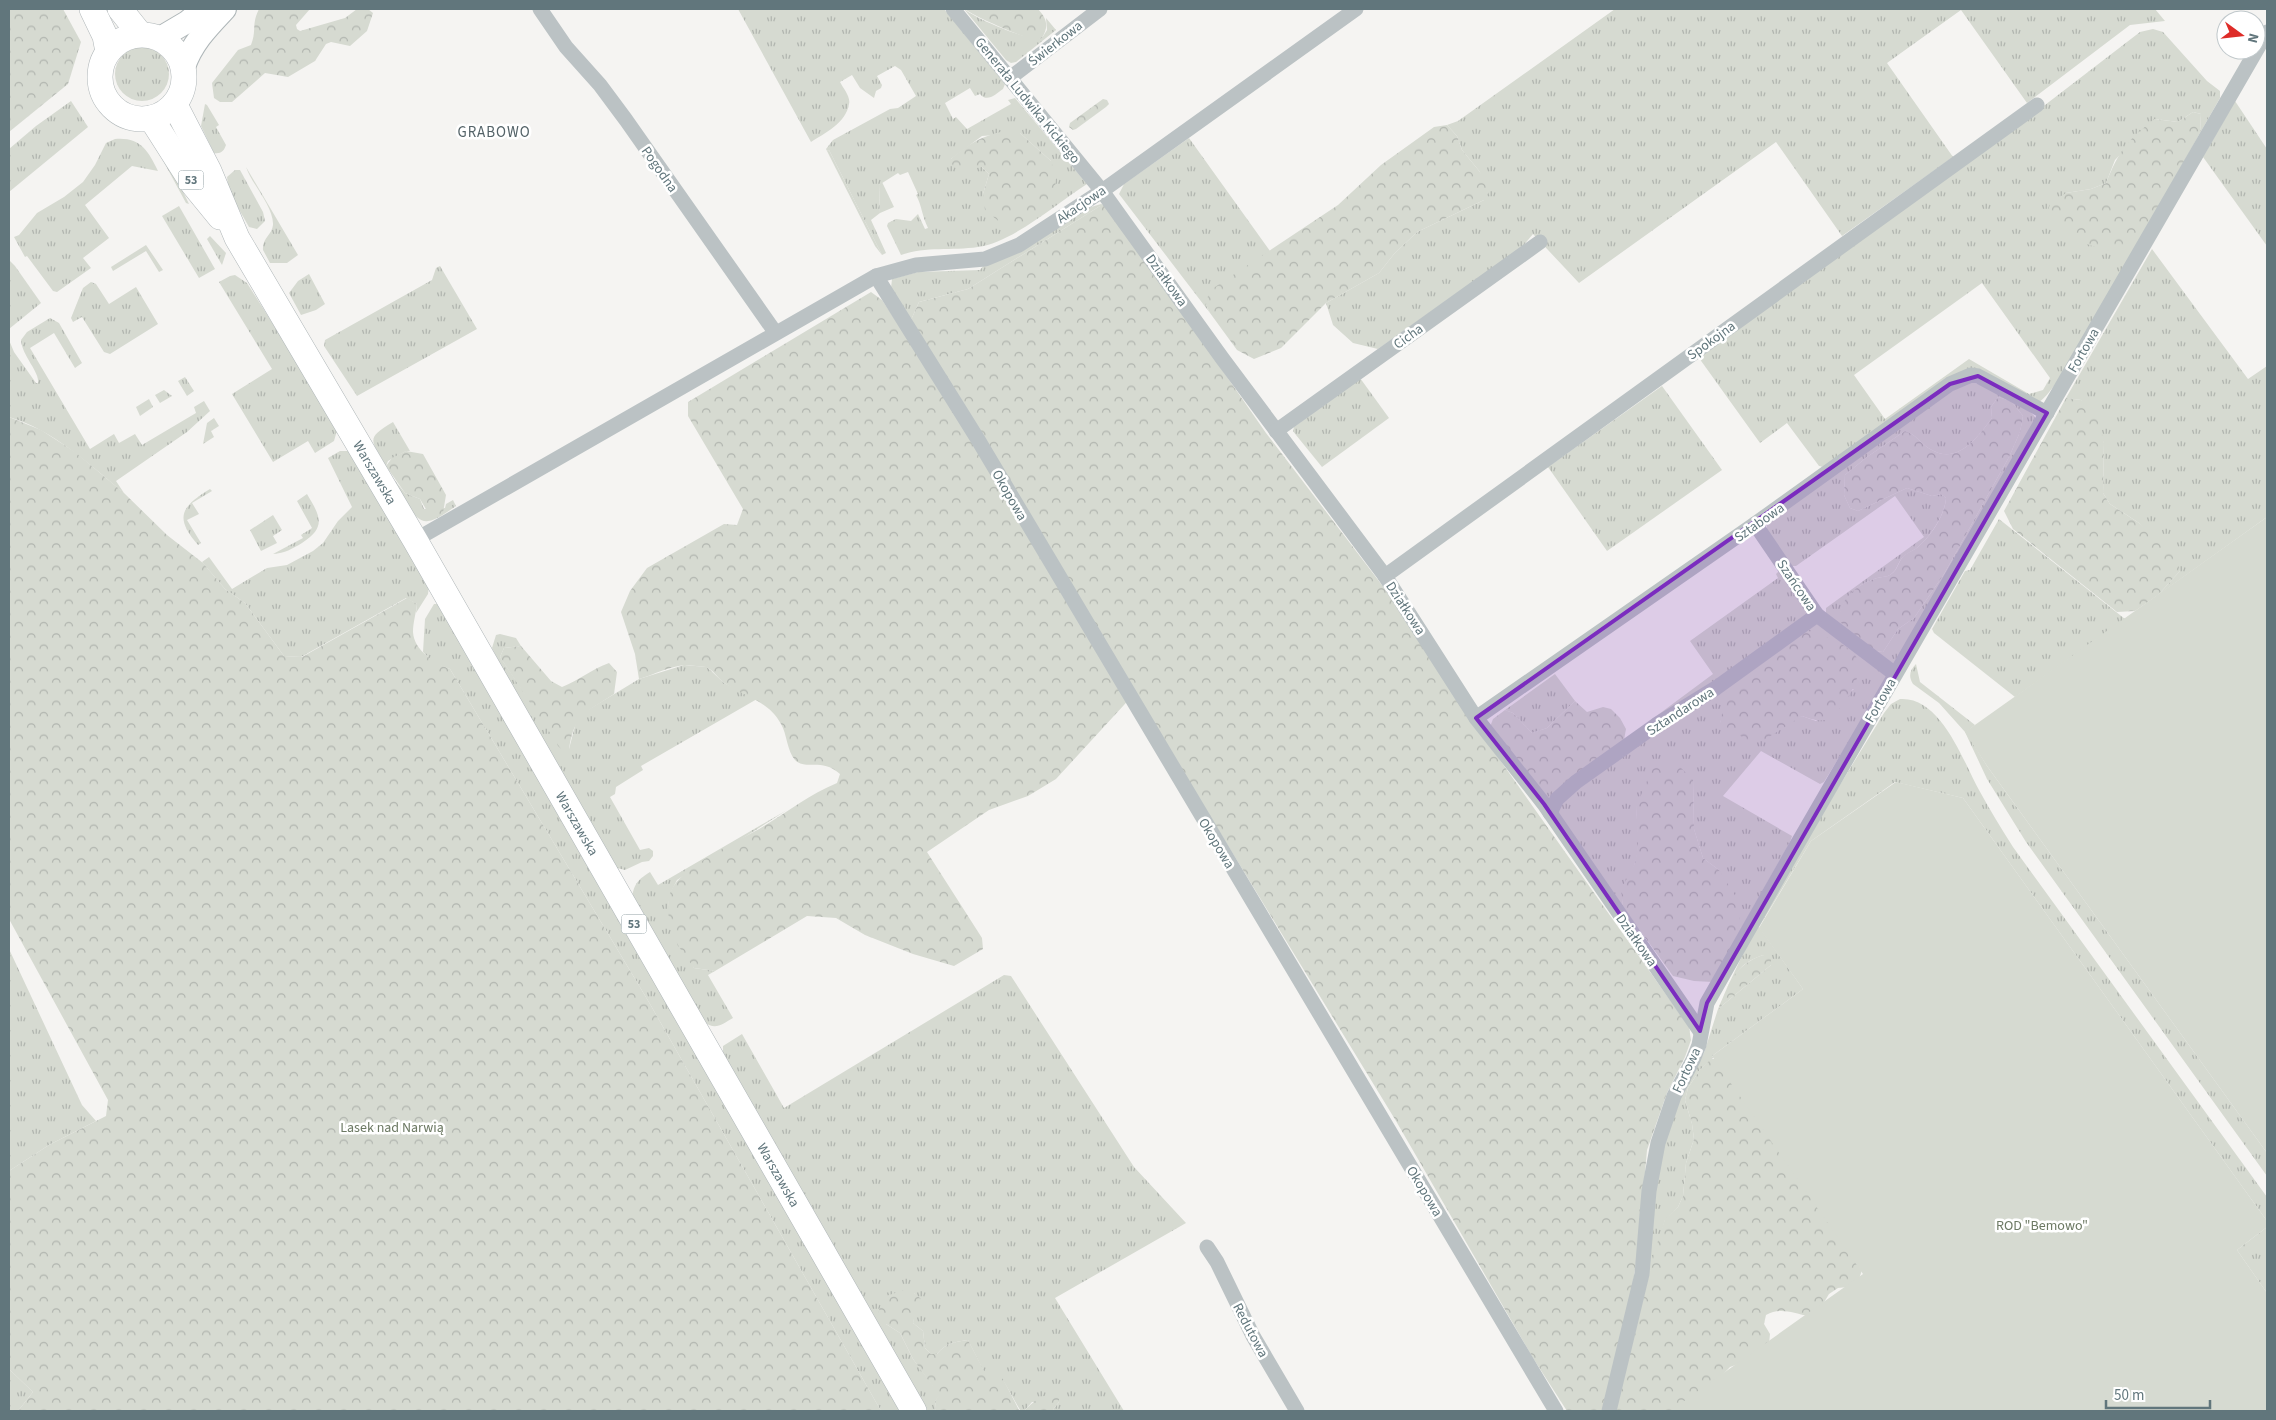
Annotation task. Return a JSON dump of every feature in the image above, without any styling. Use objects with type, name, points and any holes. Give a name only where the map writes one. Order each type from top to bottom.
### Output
[{"type":"main road","points":[[92,9],[106,36],[108,52]]},
{"type":"main road","points":[[120,9],[150,36],[176,52],[184,67]]},
{"type":"main road","points":[[204,9],[187,22],[150,36],[120,41],[108,52],[102,64],[100,77],[102,89],[109,103],[118,111],[132,118],[151,118],[164,113],[175,105],[182,92],[185,78],[184,67],[188,53],[200,36],[225,9]]},
{"type":"main road","name":"Warszawska","points":[[175,105],[209,171],[237,238],[415,540],[914,1411]]},
{"type":"main road","name":"Warszawska","points":[[151,118],[193,184],[237,238]]},
{"type":"street","name":"Pogodna","points":[[541,9],[566,47],[600,85],[626,120],[776,332]]},
{"type":"street","name":"Generała Ludwika Kickiego","points":[[953,9],[1102,191]]},
{"type":"street","name":"Świerkowa","points":[[1010,78],[1100,9]]},
{"type":"street","name":"Akacjowa","points":[[415,540],[876,276],[916,265],[985,259],[1001,254],[1037,235],[1102,191],[1356,9]]},
{"type":"street","name":"Fortowa","points":[[1609,1411],[1642,1274],[1649,1191],[1658,1143],[1674,1096],[1699,1045],[1700,1031],[1707,1003],[1895,674],[2267,32]]},
{"type":"street","name":"Spokojna","points":[[1384,576],[2036,105]]},
{"type":"street","name":"Działkowa","points":[[1102,191],[1384,576],[1476,718],[1550,813],[1700,1031]]},
{"type":"street","name":"Cicha","points":[[1276,430],[1540,242]]},
{"type":"street","name":"Okopowa","points":[[876,276],[976,438],[1556,1411]]},
{"type":"street","name":"Sztabowa","points":[[1476,718],[1756,524],[1960,379],[1971,375],[1985,378],[2047,413]]},
{"type":"street","name":"Szańcowa","points":[[1756,524],[1817,614],[1895,674]]},
{"type":"street","name":"Sztandarowa","points":[[1550,813],[1558,799],[1576,782],[1656,726],[1716,688],[1817,614]]},
{"type":"street","name":"Redutowa","points":[[1208,1247],[1253,1336],[1297,1411]]},
{"type":"highlighted area","points":[[1978,376],[2047,413],[1707,1003],[1700,1031],[1544,804],[1476,718],[1950,384]]},
{"type":"green space","points":[[9,9],[63,9],[81,42],[68,84],[9,132]]},
{"type":"green space","points":[[259,9],[310,9],[296,25],[300,31],[345,18],[357,9],[368,9],[373,13],[367,31],[350,46],[331,42],[326,44],[315,61],[288,77],[265,73],[232,102],[220,102],[214,98],[212,83],[238,50],[251,45],[255,19]]},
{"type":"green space","points":[[738,9],[944,9],[1005,84],[1003,89],[989,98],[983,97],[980,94],[975,96],[970,88],[945,103],[953,119],[956,117],[967,129],[1011,104],[1008,100],[1015,98],[1087,184],[1020,230],[991,244],[968,248],[910,252],[901,255],[887,226],[888,223],[896,219],[911,221],[918,214],[925,229],[928,228],[916,195],[918,194],[908,172],[900,175],[898,173],[879,185],[880,213],[871,220],[886,253],[882,255],[829,150],[827,151],[826,149],[833,140],[890,109],[898,108],[916,96],[901,70],[895,66],[877,76],[882,85],[876,91],[874,98],[860,88],[852,75],[840,82],[849,98],[847,111],[834,127],[811,142]],"holes":[[[1020,133],[1051,161],[983,194],[989,174],[982,167],[951,159],[982,136]]]},
{"type":"green space","points":[[964,9],[990,23],[1025,36],[1042,38],[1047,30],[1046,18],[1056,30],[1016,62],[1011,63],[1006,60]]},
{"type":"green space","points":[[965,9],[1038,9],[1045,19],[1046,30],[1042,38],[1029,38],[987,21]]},
{"type":"green space","points":[[1615,9],[2155,9],[2165,21],[2130,25],[2027,103],[1961,10],[1887,63],[1953,157],[1842,236],[1776,142],[1579,283],[1533,234],[1522,247],[1378,349],[1353,343],[1333,325],[1326,303],[1379,273],[1394,254],[1417,232],[1484,200],[1480,172],[1462,150],[1457,136],[1447,125],[1458,121]]},
{"type":"green space","points":[[2153,29],[2163,32],[2207,81],[2220,91],[2220,98],[2200,133],[2201,114],[2193,112],[2178,122],[2155,119],[2115,160],[2106,183],[2091,189],[2066,193],[2145,231],[2077,351],[2049,393],[2039,402],[1963,372],[1826,467],[1819,466],[1787,423],[1760,443],[1699,358],[2045,105],[2140,32]],"holes":[[[1982,283],[2050,378],[2043,390],[2029,394],[1969,359],[1885,419],[1854,375]]]},
{"type":"green space","points":[[137,47],[147,47],[157,51],[165,59],[169,74],[165,89],[157,97],[147,101],[137,101],[127,97],[119,89],[115,79],[115,69],[119,59],[127,51]]},
{"type":"green space","points":[[1103,99],[1107,100],[1109,104],[1106,107],[1076,129],[1073,130],[1069,127],[1070,123]]},
{"type":"green space","points":[[71,101],[88,127],[9,192],[9,149],[36,126]]},
{"type":"green space","points":[[2235,101],[2267,149],[2267,246],[2203,157]]},
{"type":"green space","points":[[205,104],[219,125],[216,127],[226,145],[220,152],[214,153],[201,126]]},
{"type":"green space","points":[[2193,112],[2201,114],[2200,133],[2145,231],[2122,253],[2081,242],[2064,232],[2047,217],[2050,203],[2066,193],[2091,189],[2106,183],[2115,162],[2125,147],[2137,133],[2155,119],[2178,122]]},
{"type":"green space","points":[[1447,125],[1457,136],[1462,150],[1480,172],[1490,190],[1484,200],[1417,232],[1394,254],[1379,273],[1326,303],[1281,348],[1254,359],[1237,350],[1206,305],[1209,291],[1338,205],[1381,165],[1434,127]]},
{"type":"green space","points":[[1004,131],[1020,133],[1051,161],[1056,177],[1054,201],[1025,223],[1002,224],[985,210],[983,194],[989,174],[982,167],[965,170],[953,167],[951,159],[976,141]]},
{"type":"green space","points":[[1189,138],[1270,251],[1206,305],[1210,313],[1119,194],[1124,184]]},
{"type":"green space","points":[[115,139],[131,140],[142,146],[151,157],[158,171],[132,166],[85,205],[109,238],[83,258],[91,268],[57,292],[53,291],[27,256],[25,257],[14,237],[19,235],[37,213],[64,197],[83,182],[95,165],[106,143]]},
{"type":"green space","points":[[829,150],[882,255],[875,246],[827,151]]},
{"type":"green space","points":[[159,153],[175,175],[189,204],[186,203]]},
{"type":"green space","points":[[246,167],[298,255],[287,263],[270,263],[263,250],[264,242],[273,225],[272,218]]},
{"type":"green space","points":[[235,170],[240,170],[263,212],[265,221],[257,229],[249,227],[229,192],[227,177]]},
{"type":"green space","points":[[882,182],[894,207],[880,213],[879,185]]},
{"type":"green space","points":[[1101,204],[1108,206],[1100,206],[968,289],[919,302],[911,320],[891,288],[892,279],[918,272],[980,270],[984,265],[1015,254],[1091,207]]},
{"type":"green space","points":[[179,206],[215,269],[199,278],[162,216]]},
{"type":"green space","points":[[1100,206],[1108,206],[1266,433],[1388,593],[1473,722],[1689,1027],[1691,1040],[1685,1057],[1667,1093],[1647,1150],[1639,1241],[1631,1298],[1603,1411],[1567,1411],[1533,1358],[1396,1121],[1135,693],[1056,779],[1028,796],[989,810],[927,852],[982,938],[983,949],[954,966],[913,954],[865,935],[836,918],[807,916],[715,971],[694,968],[675,939],[671,928],[668,902],[671,891],[677,881],[713,854],[764,826],[818,792],[837,783],[840,774],[826,766],[804,764],[795,760],[790,752],[783,728],[776,716],[762,704],[723,682],[706,667],[681,665],[639,679],[635,654],[621,612],[630,591],[647,568],[724,524],[737,525],[743,509],[688,416],[688,402],[871,292],[882,300],[900,327],[911,320],[919,302],[968,289]]},
{"type":"green space","points":[[210,236],[226,253],[222,265],[207,239]]},
{"type":"green space","points":[[146,245],[163,270],[159,272],[146,251],[113,271],[111,267]]},
{"type":"green space","points":[[2152,249],[2248,379],[2267,366],[2267,517],[2158,595],[2180,571],[2139,523],[2110,504],[2103,493],[2104,443],[2081,400],[2066,398]]},
{"type":"green space","points":[[9,260],[41,303],[9,329]]},
{"type":"green space","points":[[440,266],[477,329],[357,396],[324,346],[325,340],[432,280],[436,268]]},
{"type":"green space","points":[[309,274],[325,304],[316,310],[301,315],[289,293],[298,281]]},
{"type":"green space","points":[[235,275],[247,283],[338,427],[334,441],[315,453],[308,441],[273,462],[232,394],[272,369],[219,282]]},
{"type":"green space","points":[[91,282],[96,284],[109,304],[136,287],[158,324],[110,354],[104,352],[82,317],[73,322],[71,318],[83,288]]},
{"type":"green space","points":[[50,318],[59,323],[82,363],[75,368],[54,333],[30,348],[90,449],[114,434],[119,443],[135,434],[142,445],[196,413],[194,407],[204,401],[210,411],[187,432],[116,481],[124,493],[55,439],[41,430],[9,417],[9,340],[14,352],[36,383],[38,383],[36,374],[24,352],[21,340],[27,332]]},
{"type":"green space","points":[[185,377],[194,391],[187,396],[178,381]]},
{"type":"green space","points":[[1360,378],[1389,418],[1322,467],[1293,431],[1294,427]]},
{"type":"green space","points":[[1963,382],[1992,388],[2012,398],[2029,410],[2035,417],[2034,423],[1895,665],[1890,666],[1826,615],[1826,608],[1924,537],[1895,496],[1796,566],[1789,566],[1766,533],[1767,525],[1772,519],[1950,387]],"holes":[[[1998,397],[2011,401],[2023,416],[2020,432],[2009,457],[1944,574],[1914,618],[1898,629],[1883,652],[1874,651],[1840,621],[1840,613],[1843,606],[1856,589],[1863,584],[1891,574],[1900,560],[1923,542],[1940,518],[1946,498],[1941,494],[1932,496],[1907,488],[1858,511],[1850,508],[1844,495],[1845,475],[1867,457],[1905,431],[1912,434],[1930,449],[1940,453],[1958,452],[1973,441],[1992,418],[1991,407]]]},
{"type":"green space","points":[[1662,386],[1722,470],[1607,551],[1548,467]]},
{"type":"green space","points":[[164,390],[172,396],[160,403],[155,395]]},
{"type":"green space","points":[[1998,397],[2011,401],[2023,416],[2020,432],[2009,457],[1944,574],[1914,618],[1898,629],[1883,652],[1874,651],[1839,621],[1842,606],[1856,588],[1891,574],[1903,556],[1923,542],[1940,518],[1946,498],[1941,494],[1932,496],[1907,488],[1858,511],[1850,508],[1844,495],[1845,475],[1867,457],[1905,431],[1912,434],[1930,449],[1940,453],[1958,452],[1980,434],[1992,418],[1991,407]]},
{"type":"green space","points":[[2066,398],[2081,400],[2097,412],[2104,443],[2103,493],[2110,504],[2139,523],[2176,556],[2180,571],[2158,595],[2135,611],[2117,612],[2013,529],[2004,511]]},
{"type":"green space","points":[[149,399],[153,407],[140,416],[136,407]]},
{"type":"green space","name":"Lasek nad Narwią","points":[[9,417],[41,430],[75,452],[124,493],[167,535],[203,563],[225,589],[245,603],[284,656],[302,657],[407,598],[417,604],[413,632],[417,645],[432,660],[450,669],[650,1004],[881,1411],[18,1411],[33,1392],[9,1369],[9,1171],[49,1145],[106,1116],[108,1100],[9,919]]},
{"type":"green space","points":[[214,418],[219,426],[211,431],[214,437],[203,444],[207,423]]},
{"type":"green space","points":[[393,422],[410,451],[406,451],[388,461],[386,466],[373,441],[378,432]]},
{"type":"green space","points":[[340,451],[348,451],[429,586],[428,594],[416,613],[417,604],[406,598],[301,657],[284,656],[245,603],[225,589],[202,562],[209,557],[232,589],[267,568],[287,565],[313,551],[323,543],[338,521],[352,507],[328,458]]},
{"type":"green space","points":[[406,451],[423,454],[446,495],[443,513],[436,517],[430,516],[420,499],[405,493],[386,466],[392,458]]},
{"type":"green space","points":[[392,477],[405,493],[420,499],[424,509],[445,508],[446,504],[453,500],[456,506],[435,519],[422,520],[407,505]]},
{"type":"green space","points":[[210,489],[212,491],[192,503],[199,514],[187,520],[201,543],[198,545],[186,527],[184,513],[193,501]]},
{"type":"green space","points":[[307,494],[318,515],[319,521],[315,532],[295,547],[285,552],[273,554],[303,538],[301,535],[312,528],[297,501]]},
{"type":"green space","points":[[273,515],[282,530],[273,536],[277,543],[261,551],[250,530]]},
{"type":"green space","points":[[2267,517],[2267,1153],[1987,766],[1965,732]]},
{"type":"green space","points":[[1999,519],[2125,619],[2015,697],[1934,633],[1932,629],[1965,571],[1970,570]]},
{"type":"green space","points":[[1779,571],[1888,677],[1824,782],[1820,784],[1761,751],[1723,796],[1792,836],[1741,929],[1719,870],[1703,858],[1694,829],[1693,780],[1636,807],[1638,849],[1632,870],[1624,887],[1623,907],[1542,791],[1624,740],[1713,674],[1690,641],[1778,578],[1776,574]],"holes":[[[1854,689],[1816,721],[1802,716],[1790,721],[1720,723],[1724,711]]]},
{"type":"green space","points":[[434,604],[438,604],[902,1411],[881,1411],[650,1004],[450,669],[434,663],[423,652],[425,619]]},
{"type":"green space","points":[[1806,630],[1844,646],[1854,654],[1858,661],[1857,678],[1848,697],[1837,712],[1824,720],[1802,716],[1764,740],[1747,740],[1720,723],[1728,686]]},
{"type":"green space","points":[[500,634],[516,638],[521,646],[504,648],[500,657],[525,694],[569,749],[576,722],[583,713],[639,679],[684,665],[707,667],[724,683],[757,699],[641,766],[643,770],[616,787],[615,794],[610,797],[640,850],[649,848],[653,851],[653,856],[649,861],[642,862],[625,870],[617,868],[517,698],[492,648],[496,635]]},
{"type":"green space","points":[[521,646],[551,681],[562,687],[609,663],[617,672],[614,694],[589,710],[578,720],[569,749],[564,750],[560,748],[500,657],[504,648]]},
{"type":"green space","points":[[1916,664],[1920,682],[1975,725],[1966,732],[1987,766],[2267,1153],[2267,1176],[2026,842],[1987,779],[1965,732],[1939,703],[1913,684],[1910,673]]},
{"type":"green space","points":[[1555,674],[1575,701],[1547,728],[1532,733],[1513,713],[1505,710]]},
{"type":"green space","points":[[1900,699],[1915,701],[1927,708],[1949,732],[1983,797],[2013,847],[2267,1197],[2267,1221],[1963,798],[1895,782],[1811,841],[1759,927],[1803,989],[1712,1056],[1713,1058],[1699,1071],[1688,1088],[1685,1100],[1694,1139],[1686,1163],[1683,1196],[1678,1207],[1665,1220],[1641,1305],[1653,1197],[1669,1118],[1704,1053],[1718,1009],[1771,965],[1763,955],[1750,961],[1737,972],[1726,990],[1758,922],[1884,713],[1891,704]]},
{"type":"green space","points":[[1575,701],[1587,712],[1603,707],[1611,709],[1620,718],[1626,729],[1624,740],[1549,793],[1542,791],[1490,727],[1493,719],[1505,710],[1513,713],[1532,733],[1547,728]]},
{"type":"green space","points":[[1675,762],[1693,780],[1694,829],[1703,858],[1719,870],[1736,897],[1741,929],[1713,982],[1694,981],[1673,976],[1623,907],[1621,890],[1635,863],[1638,845],[1636,807],[1652,769]]},
{"type":"green space","name":"ROD \"Bemowo\"","points":[[1896,782],[1963,798],[2267,1221],[2267,1227],[2237,1250],[2267,1293],[2267,1411],[1670,1411],[1863,1274],[1712,1056],[1803,989],[1759,928],[1811,841]]},
{"type":"green space","points":[[787,810],[677,880],[671,892],[668,905],[694,968],[715,971],[708,975],[733,1018],[718,1026],[711,1026],[703,1021],[632,898],[634,889],[640,879],[650,872],[658,885]]},
{"type":"green space","points":[[9,949],[82,1105],[96,1121],[49,1145],[9,1171]]},
{"type":"green space","points":[[1763,955],[1771,959],[1771,965],[1718,1009],[1730,983],[1739,970],[1753,959]]},
{"type":"green space","points":[[1004,975],[1011,976],[1134,1167],[1186,1223],[1055,1298],[1124,1411],[1052,1411],[1059,1402],[1032,1402],[1025,1410],[1020,1410],[1003,1380],[984,1372],[968,1340],[959,1341],[944,1347],[937,1354],[931,1354],[925,1348],[923,1331],[913,1323],[917,1297],[914,1293],[886,1324],[900,1333],[913,1359],[940,1395],[935,1401],[936,1411],[927,1411],[723,1053],[723,1046],[742,1034],[784,1108]]},
{"type":"green space","points":[[1711,1059],[1717,1059],[1862,1270],[1858,1282],[1848,1287],[1838,1288],[1829,1294],[1820,1309],[1808,1316],[1781,1311],[1766,1315],[1764,1324],[1770,1334],[1769,1344],[1744,1362],[1730,1367],[1709,1389],[1687,1405],[1670,1411],[1615,1411],[1656,1247],[1665,1219],[1678,1207],[1683,1196],[1686,1163],[1694,1139],[1685,1100],[1688,1088],[1699,1071]]},
{"type":"green space","points":[[2267,1227],[2267,1293],[2237,1250]]},
{"type":"green space","points":[[904,1290],[914,1293],[921,1299],[920,1311],[915,1315],[913,1323],[923,1331],[925,1348],[931,1354],[937,1354],[944,1347],[951,1344],[968,1340],[984,1371],[1003,1379],[1019,1410],[1025,1410],[1036,1400],[1049,1395],[1059,1396],[1059,1402],[1052,1411],[936,1411],[935,1401],[939,1395],[913,1359],[900,1333],[886,1324],[878,1314],[883,1297]]},
{"type":"green space","points":[[9,1369],[33,1392],[18,1411],[9,1411]]},
{"type":"district","name":"GRABOWO","points":[[494,132]]}]
